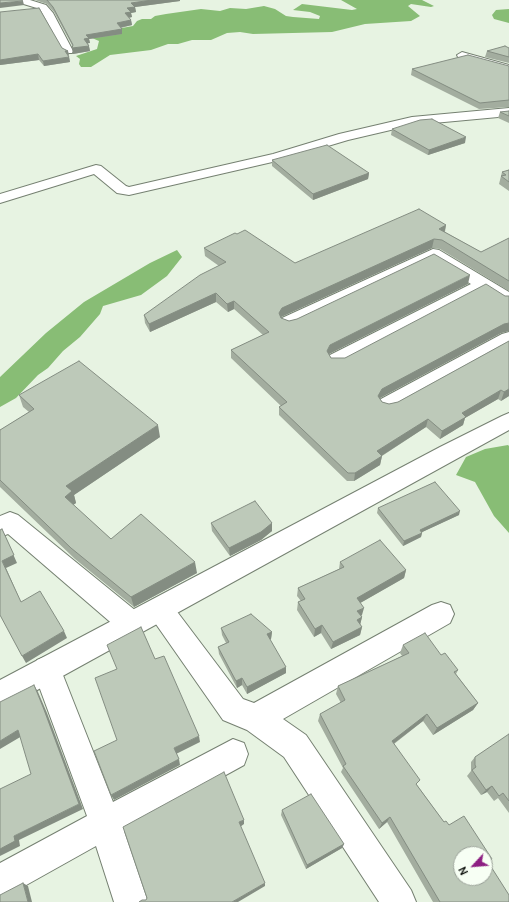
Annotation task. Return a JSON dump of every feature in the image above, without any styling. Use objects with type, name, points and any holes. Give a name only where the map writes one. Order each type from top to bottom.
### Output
[{"type":"street","points":[[21,5],[25,3],[43,8],[48,13],[68,51]]},
{"type":"street","points":[[462,55],[490,64],[509,68]]},
{"type":"street","points":[[0,199],[96,169],[122,190],[129,191],[276,157],[344,137],[399,124],[441,118],[487,115],[506,118]]},
{"type":"street","points":[[289,322],[433,254],[509,299]]},
{"type":"street","points":[[337,360],[484,284]]},
{"type":"street","points":[[388,404],[509,338]]},
{"type":"street","points":[[0,695],[509,421]]},
{"type":"street","points":[[0,527],[10,522],[132,624]]},
{"type":"street","points":[[160,609],[233,710],[256,718],[295,746],[400,902]]},
{"type":"street","points":[[256,718],[441,614]]},
{"type":"street","points":[[47,670],[105,822],[131,902]]},
{"type":"street","points":[[0,881],[105,822],[233,754]]},
{"type":"green space","points":[[341,0],[422,0],[434,6],[431,7],[411,4],[408,6],[420,16],[411,21],[365,24],[332,32],[253,34],[240,32],[227,33],[211,40],[192,40],[178,44],[168,44],[151,50],[110,55],[91,67],[81,67],[79,64],[80,59],[76,56],[97,49],[99,41],[92,38],[105,28],[122,28],[133,26],[137,21],[142,19],[151,19],[155,16],[201,9],[220,11],[230,8],[246,9],[264,6],[275,9],[286,16],[319,19],[320,16],[310,12],[293,10],[302,4],[352,10],[357,9]]},
{"type":"green space","points":[[509,9],[509,23],[494,19],[492,15],[496,10]]},
{"type":"green space","points":[[177,250],[182,257],[167,276],[141,295],[103,306],[100,314],[80,337],[63,351],[48,368],[38,375],[16,398],[0,407],[0,377],[46,333],[84,302],[150,263]]},
{"type":"green space","points":[[508,445],[509,533],[494,516],[475,482],[456,475],[466,457],[485,449]]},
{"type":"building","points":[[0,0],[21,0],[23,1],[0,3]]},
{"type":"building","points":[[47,0],[152,0],[131,3],[135,7],[127,8],[131,12],[125,13],[131,20],[117,23],[122,29],[86,35],[89,38],[84,39],[89,46],[72,48],[73,45],[53,7]]},
{"type":"building","points":[[39,8],[62,48],[68,51],[65,51],[69,57],[43,61],[38,54],[0,60],[0,12]]},
{"type":"building","points":[[505,46],[509,48],[509,57],[487,51]]},
{"type":"building","points":[[468,55],[509,66],[509,100],[480,103],[412,69]]},
{"type":"building","points":[[509,111],[509,116],[500,112]]},
{"type":"building","points":[[432,119],[466,137],[429,150],[392,129],[420,120]]},
{"type":"building","points":[[327,145],[369,173],[313,194],[272,160]]},
{"type":"building","points":[[509,170],[509,182],[501,176],[506,175],[502,172]]},
{"type":"building","points":[[419,209],[446,225],[439,229],[481,252],[509,238],[509,281],[442,240],[434,239],[282,308],[279,313],[281,318],[289,321],[297,319],[434,254],[470,275],[330,345],[327,351],[331,358],[345,358],[486,284],[505,296],[509,296],[509,323],[504,324],[382,389],[378,396],[382,402],[389,404],[398,402],[509,341],[509,389],[504,392],[501,390],[462,413],[466,417],[442,431],[428,419],[377,451],[382,456],[355,473],[348,473],[279,407],[287,402],[231,350],[269,332],[234,301],[227,304],[216,293],[149,324],[144,315],[200,275],[226,262],[204,248],[235,233],[237,234],[245,230],[295,263]]},
{"type":"building","points":[[79,361],[158,425],[66,486],[72,491],[65,497],[111,539],[141,514],[195,562],[131,597],[71,548],[0,480],[0,430],[34,409],[19,395]]},
{"type":"building","points":[[435,482],[460,511],[420,530],[422,533],[404,541],[378,508]]},
{"type":"building","points":[[255,501],[272,523],[261,532],[229,548],[211,523]]},
{"type":"building","points":[[2,529],[14,555],[2,561],[21,602],[40,591],[64,631],[22,656],[0,615],[0,530]]},
{"type":"building","points":[[380,540],[406,570],[357,598],[364,608],[357,611],[362,617],[357,620],[362,627],[333,642],[322,625],[315,629],[298,602],[305,599],[298,588],[344,567],[340,562]]},
{"type":"building","points":[[251,614],[272,632],[267,634],[286,667],[247,687],[242,678],[236,681],[218,647],[229,642],[221,628]]},
{"type":"building","points":[[141,627],[155,659],[164,656],[199,736],[174,748],[179,759],[111,795],[94,751],[117,740],[95,678],[117,669],[107,645]]},
{"type":"building","points":[[425,633],[441,655],[445,653],[458,670],[454,672],[478,703],[437,728],[427,714],[392,741],[420,780],[416,784],[444,822],[446,821],[449,825],[464,816],[484,846],[453,846],[453,886],[493,886],[493,870],[509,895],[509,902],[440,902],[390,817],[382,823],[343,766],[346,764],[320,714],[345,700],[338,686],[409,653],[403,645]]},
{"type":"building","points":[[34,685],[79,804],[14,836],[15,841],[0,849],[0,789],[31,774],[18,730],[0,741],[0,702]]},
{"type":"building","points":[[509,734],[509,801],[503,793],[499,796],[492,786],[486,790],[472,770],[476,767],[475,757]]},
{"type":"building","points":[[224,772],[244,820],[239,822],[265,883],[232,902],[139,902],[146,900],[147,898],[123,827]]},
{"type":"building","points":[[311,794],[344,844],[307,865],[282,810]]},
{"type":"building","points":[[23,883],[28,902],[0,902],[0,895]]}]
